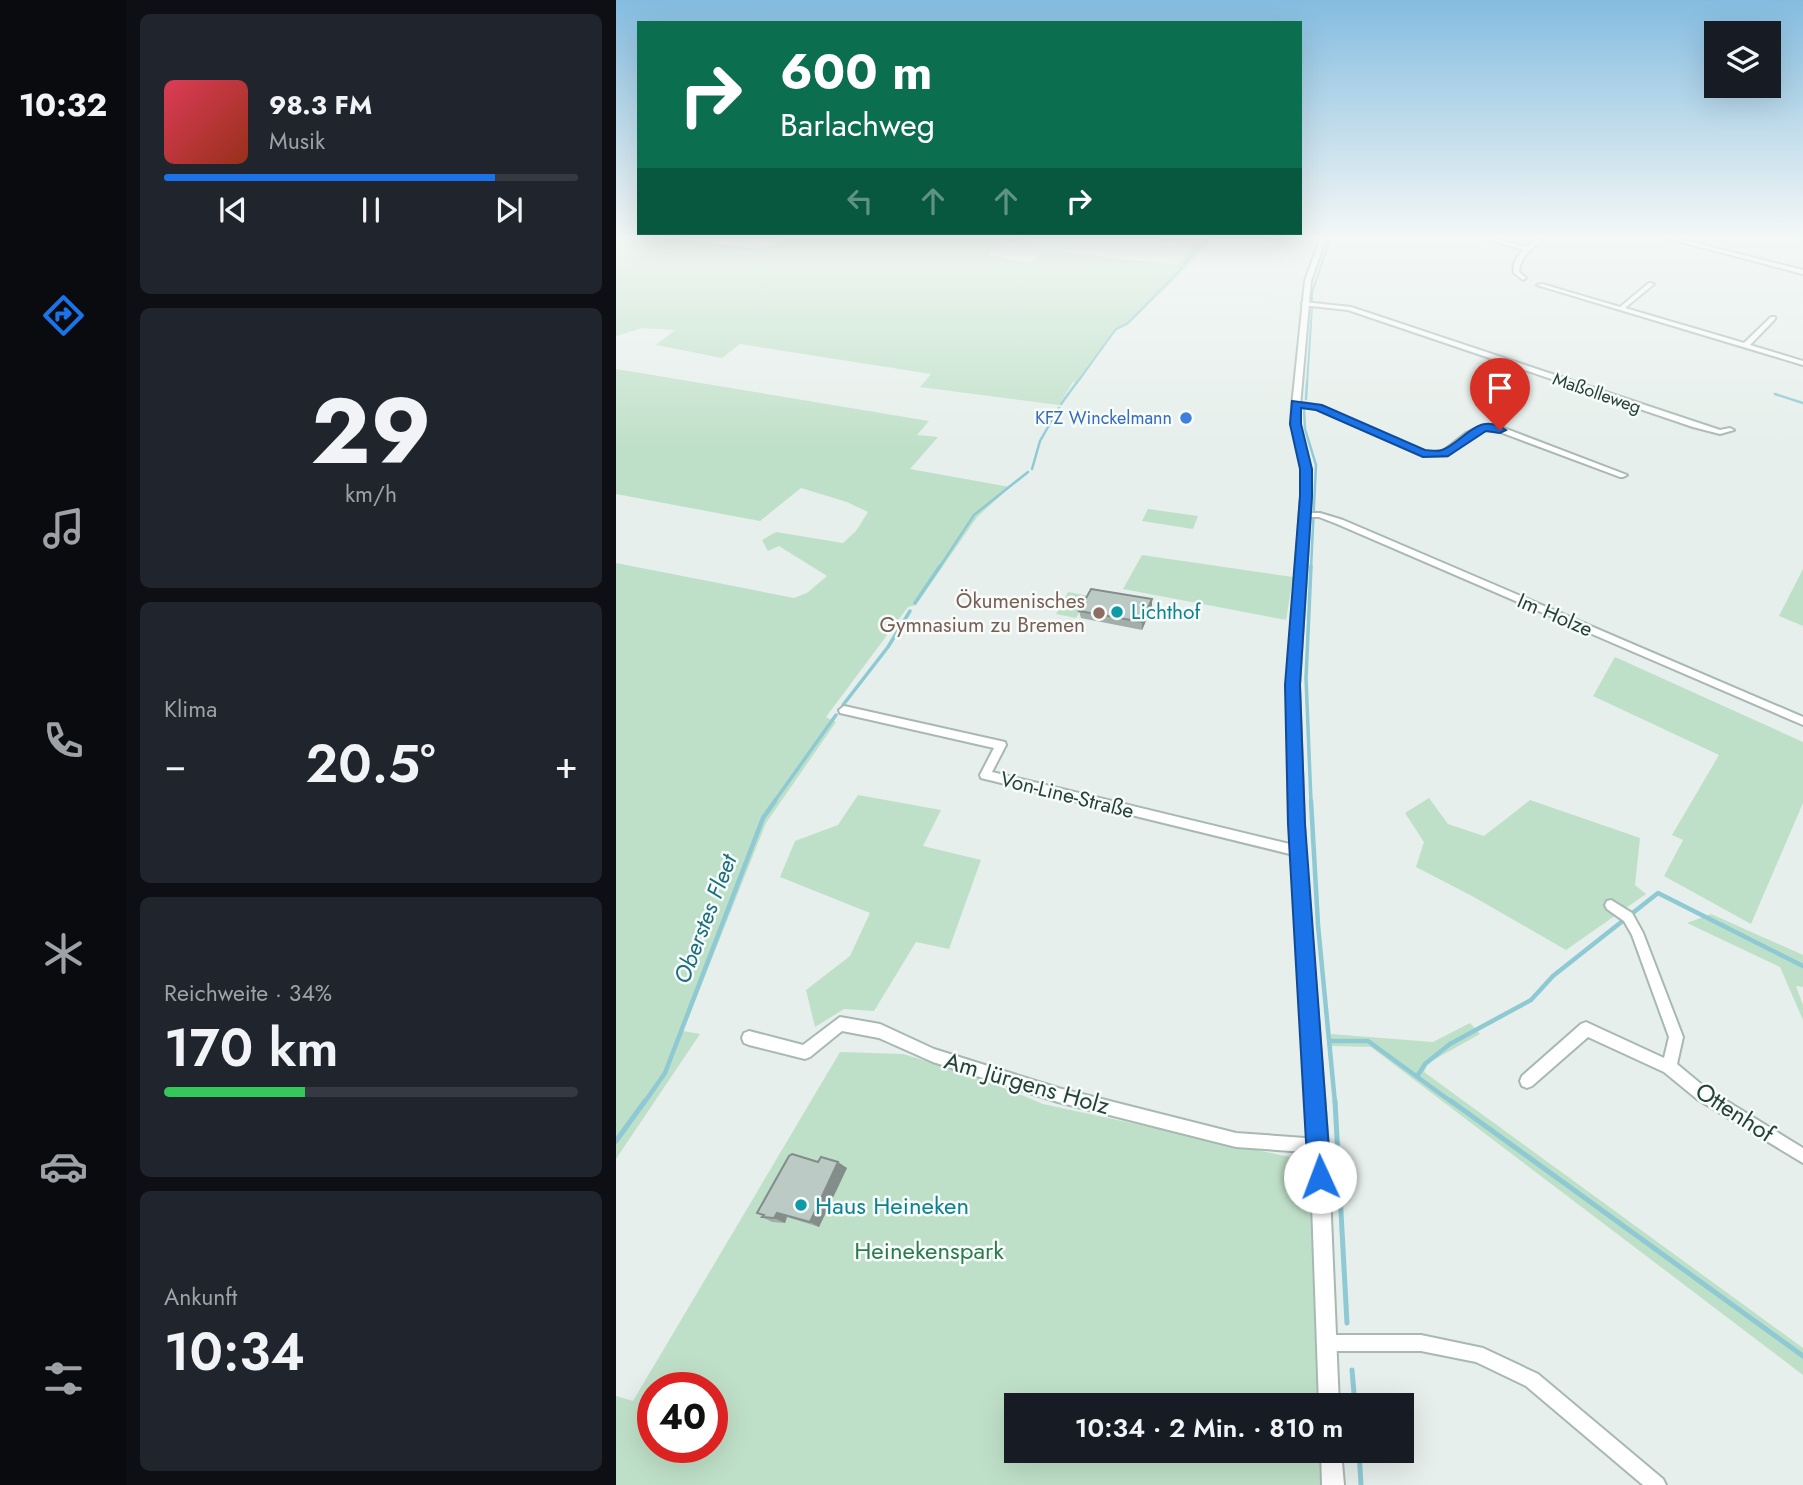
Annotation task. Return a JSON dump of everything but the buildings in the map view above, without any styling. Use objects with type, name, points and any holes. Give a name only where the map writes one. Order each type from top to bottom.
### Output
[{"type":"street","points":[[1304,308],[1295,424],[1313,515],[1293,685],[1298,851],[1319,1146],[1328,1393]]},
{"type":"street","name":"Maßolleweg","points":[[1343,308],[1696,425],[1720,432],[1730,430]]},
{"type":"street","points":[[1622,309],[1803,363]]},
{"type":"street","points":[[1745,346],[1773,318]]},
{"type":"street","points":[[1296,404],[1319,407],[1423,454],[1444,454],[1469,435],[1485,428],[1500,430],[1623,475]]},
{"type":"street","name":"Im Holze","points":[[1313,515],[1803,721]]},
{"type":"street","name":"Von-Line-Straße","points":[[844,710],[1001,745],[985,775],[1298,851]]},
{"type":"street","points":[[1611,905],[1628,917],[1675,1037],[1669,1067]]},
{"type":"street","name":"Am Jürgens Holz","points":[[749,1038],[805,1052],[841,1024],[865,1028],[880,1031],[933,1055],[1058,1095],[1236,1140],[1319,1146]]},
{"type":"street","name":"Ottenhof","points":[[1527,1081],[1586,1030],[1669,1067],[1702,1094],[1803,1156]]},
{"type":"street","points":[[1325,1343],[1421,1343],[1477,1354],[1532,1380],[1657,1485]]},
{"type":"street","points":[[1332,1463],[1333,1485]]},
{"type":"green space","points":[[616,308],[1145,308],[1128,325],[1117,330],[1080,381],[1073,382],[1059,405],[920,387],[931,374],[740,344],[722,358],[656,345],[675,330],[642,328],[616,336]]},
{"type":"green space","points":[[616,369],[929,421],[917,435],[938,437],[910,469],[1010,487],[977,517],[916,605],[908,607],[826,717],[836,722],[766,823],[683,1031],[700,1034],[616,1159],[616,563],[794,598],[807,593],[827,576],[779,546],[768,551],[762,540],[776,532],[843,543],[856,531],[868,512],[847,502],[801,488],[760,521],[616,494]]},
{"type":"green space","points":[[1148,509],[1198,516],[1193,529],[1142,521]]},
{"type":"green space","points":[[1142,555],[1293,577],[1286,620],[1123,589]]},
{"type":"green space","points":[[1803,569],[1803,626],[1779,616]]},
{"type":"green space","points":[[1068,592],[1089,596],[1076,618],[1056,614]]},
{"type":"green space","points":[[1615,657],[1803,742],[1803,803],[1751,924],[1664,876],[1683,840],[1672,835],[1719,755],[1593,696]]},
{"type":"green space","points":[[858,795],[941,810],[923,846],[981,860],[949,949],[916,942],[874,1011],[844,1009],[815,1027],[806,990],[850,956],[870,913],[780,877],[795,841],[838,825]]},
{"type":"green space","points":[[1429,798],[1448,824],[1484,836],[1530,800],[1640,838],[1635,885],[1646,894],[1566,950],[1416,867],[1424,842],[1405,813]]},
{"type":"green space","points":[[1711,914],[1803,955],[1803,987],[1796,986],[1803,1005],[1803,1020],[1780,967],[1687,923]]},
{"type":"green space","points":[[1470,1023],[1480,1034],[1428,1063],[1424,1072],[1803,1348],[1803,1375],[1371,1047],[1331,1046],[1331,1034],[1433,1042]]},
{"type":"green space","name":"Heinekenspark","points":[[840,1052],[903,1054],[973,1075],[1043,1104],[1308,1161],[1319,1393],[1004,1393],[1004,1463],[1323,1463],[1324,1485],[616,1485],[616,1396],[633,1401],[637,1394],[637,1463],[728,1463],[728,1372],[650,1372]]},
{"type":"waterway","name":"Oberstes Fleet","points":[[1076,384],[1116,329],[1128,323],[1142,308]]},
{"type":"waterway","points":[[1307,384],[1312,308]]},
{"type":"waterway","name":"Oberstes Fleet","points":[[1061,404],[1077,382]]},
{"type":"waterway","points":[[1306,399],[1307,382]]},
{"type":"waterway","points":[[1775,394],[1803,403]]},
{"type":"waterway","name":"Oberstes Fleet","points":[[1032,469],[1040,441],[1059,408]]},
{"type":"waterway","points":[[1304,409],[1305,429],[1316,465],[1311,568]]},
{"type":"waterway","name":"Oberstes Fleet","points":[[939,568],[974,515],[1028,472]]},
{"type":"waterway","name":"Oberstes Fleet","points":[[915,603],[940,566]]},
{"type":"waterway","points":[[1311,566],[1306,678],[1311,802]]},
{"type":"waterway","name":"Oberstes Fleet","points":[[843,705],[888,647],[910,611]]},
{"type":"waterway","name":"Oberstes Fleet","points":[[774,802],[836,715]]},
{"type":"waterway","name":"Oberstes Fleet","points":[[644,1103],[665,1073],[763,818],[775,801]]},
{"type":"waterway","points":[[1311,801],[1318,925],[1335,1103]]},
{"type":"waterway","points":[[1418,1075],[1425,1064],[1450,1044],[1531,1000],[1553,976],[1658,893],[1803,966]]},
{"type":"waterway","points":[[1330,1041],[1368,1041],[1453,1103]]},
{"type":"waterway","name":"Oberstes Fleet","points":[[616,1141],[645,1101]]},
{"type":"waterway","points":[[1335,1101],[1347,1323]]},
{"type":"waterway","points":[[1451,1101],[1803,1356]]},
{"type":"waterway","points":[[1352,1370],[1354,1393]]},
{"type":"waterway","points":[[1360,1463],[1361,1485]]},
{"type":"place","name":"KFZ Winckelmann","points":[[1186,418]]},
{"type":"place","name":"Lichthof","points":[[1117,612]]},
{"type":"place","name":"Ökumenisches Gymnasium zu Bremen","points":[[1099,613]]},
{"type":"place","name":"Haus Heineken","points":[[801,1205]]},
{"type":"route","points":[[1320,1177],[1297,824],[1293,685],[1296,624],[1306,531],[1306,469],[1295,424],[1296,404],[1319,407],[1423,454],[1444,454],[1469,435],[1485,428],[1500,430]]}]
